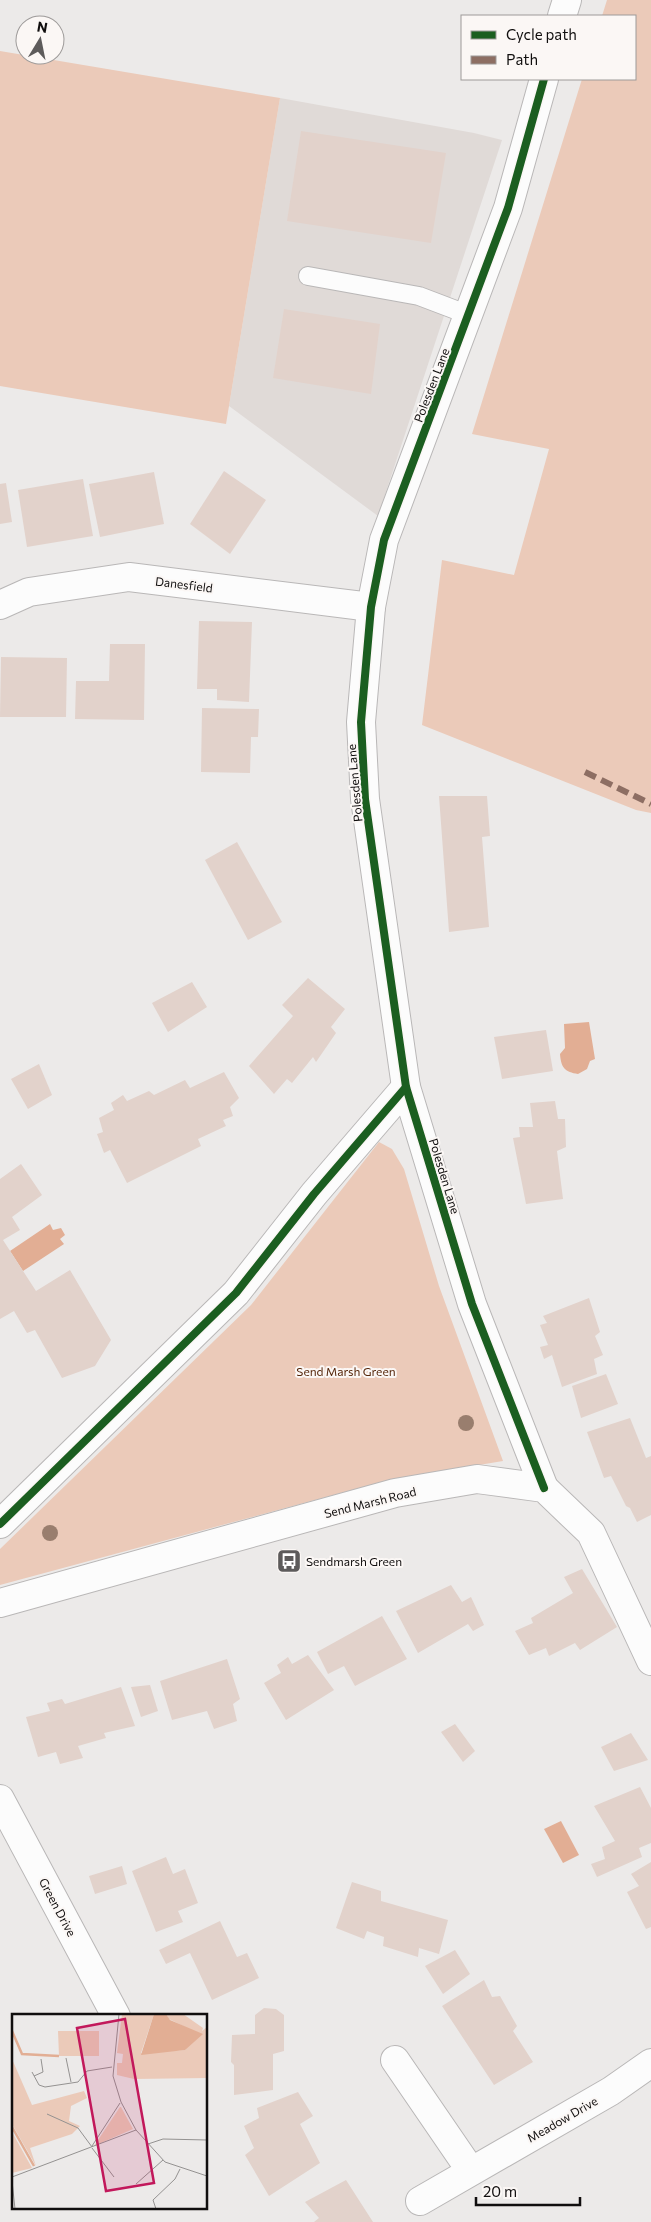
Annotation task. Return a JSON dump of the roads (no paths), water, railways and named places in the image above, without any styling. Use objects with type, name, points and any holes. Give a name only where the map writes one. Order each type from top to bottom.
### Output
[{"type":"street","points":[[562,15],[567,0]]},
{"type":"street","name":"Polesden Lane","points":[[544,80],[508,208],[384,540],[371,607],[361,722],[365,799],[406,1087],[472,1304],[544,1488]]},
{"type":"street","name":"Danesfield","points":[[0,604],[30,592],[129,577],[371,607]]},
{"type":"street","points":[[0,1524],[236,1293],[314,1194],[406,1087]]},
{"type":"street","name":"Send Marsh Road","points":[[0,1603],[395,1493],[477,1479],[544,1488]]},
{"type":"street","points":[[544,1488],[590,1533],[651,1662]]},
{"type":"street","name":"Green Drive","points":[[0,1798],[115,2014]]},
{"type":"street","points":[[395,2060],[471,2171]]},
{"type":"street","name":"Meadow Drive","points":[[420,2201],[611,2091],[651,2063]]},
{"type":"lane","points":[[308,276],[419,296],[469,315]]},
{"type":"place","name":"Sendmarsh Green","points":[[289,1561]]},
{"type":"park label","name":"Send Marsh Green","points":[[346,1371]]}]
